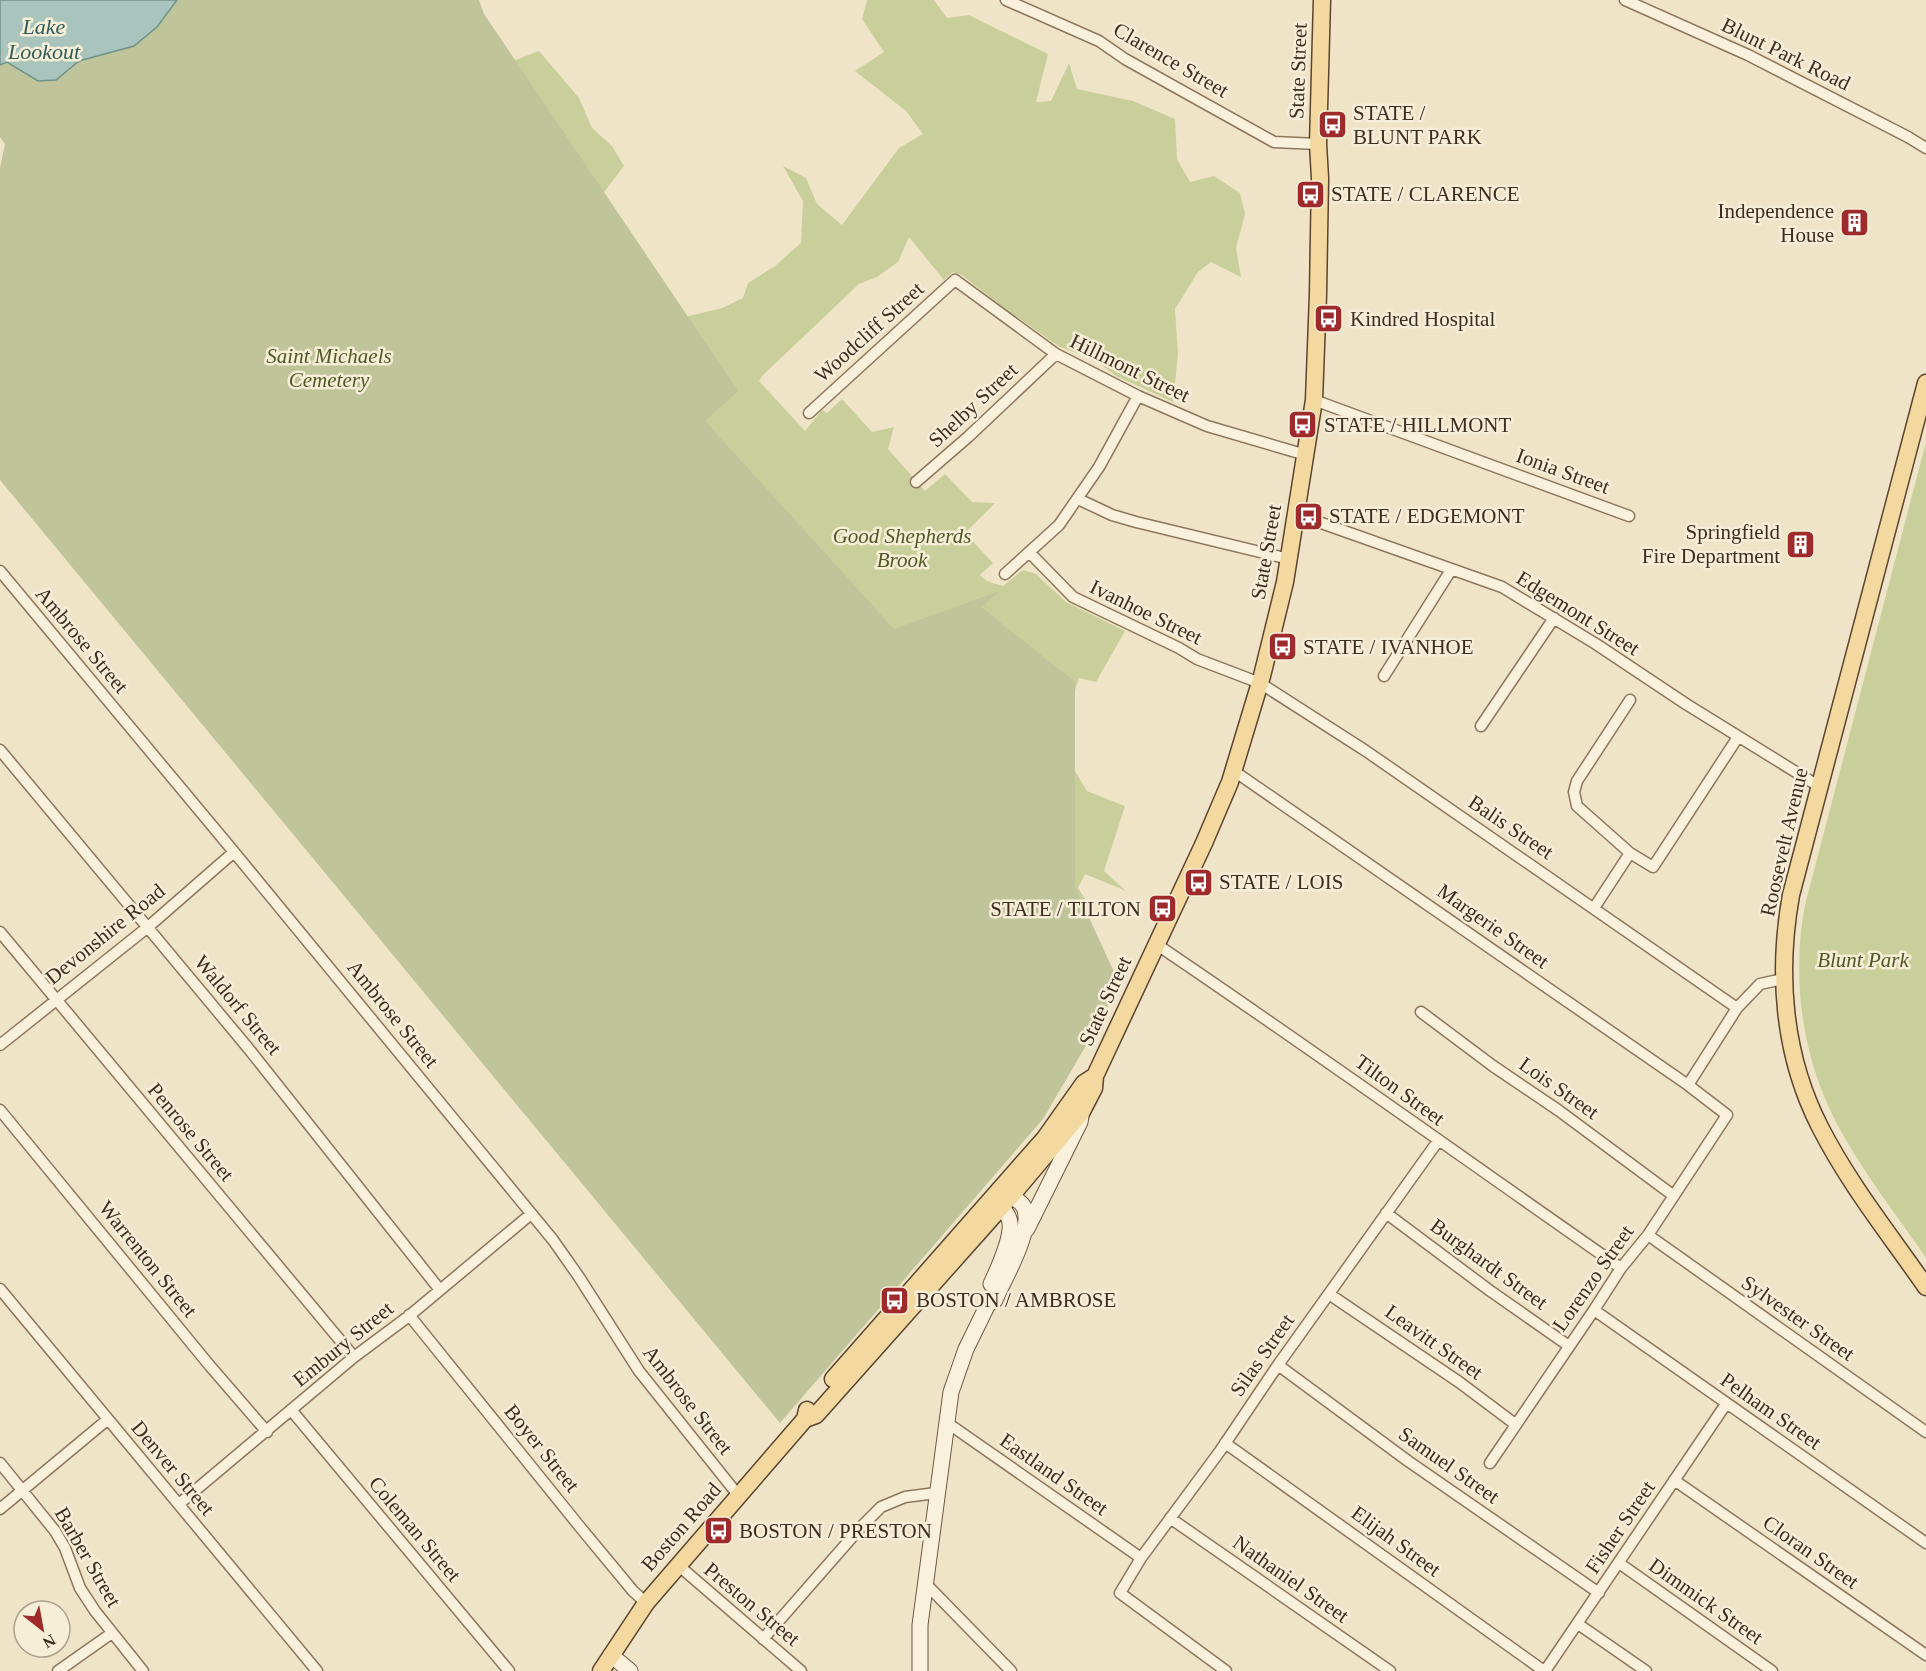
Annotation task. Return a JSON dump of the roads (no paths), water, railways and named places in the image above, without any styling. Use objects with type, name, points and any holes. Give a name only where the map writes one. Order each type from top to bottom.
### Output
[{"type":"main road","name":"State Street","points":[[1000,1198],[1081,1113],[1094,1088],[1095,1076],[1207,837],[1234,771],[1260,683],[1289,559],[1314,400],[1323,0]]},
{"type":"main road","name":"Roosevelt Avenue","points":[[1926,383],[1791,895],[1784,941],[1783,979],[1786,1015],[1793,1050],[1801,1082],[1813,1112],[1839,1160],[1926,1287]]},
{"type":"main road","name":"State Street","points":[[1000,1198],[1084,1083],[1095,1076]]},
{"type":"main road","points":[[920,1671],[920,1625],[925,1583],[946,1422],[955,1377],[988,1304],[995,1300],[1023,1237],[1080,1122],[1081,1113]]},
{"type":"main road","points":[[1000,1198],[1021,1203],[1026,1217],[1023,1237]]},
{"type":"main road","points":[[988,1304],[986,1296],[1007,1242],[1010,1224],[1000,1198]]},
{"type":"main road","name":"Boston Road","points":[[601,1671],[646,1603],[805,1419],[808,1408],[1000,1198]]},
{"type":"main road","points":[[610,1655],[630,1671]]},
{"type":"street","name":"Clarence Street","points":[[1006,0],[1099,41],[1125,59],[1274,142],[1318,144]]},
{"type":"street","name":"Blunt Park Road","points":[[1625,0],[1748,55],[1926,148]]},
{"type":"street","name":"Hillmont Street","points":[[955,280],[1056,354],[1138,396],[1207,426],[1306,455]]},
{"type":"street","name":"Woodcliff Street","points":[[809,413],[955,280]]},
{"type":"street","name":"Shelby Street","points":[[916,483],[1056,354]]},
{"type":"street","points":[[1005,574],[1059,525],[1115,439],[1138,396]]},
{"type":"street","name":"Ionia Street","points":[[1314,400],[1629,516]]},
{"type":"street","points":[[1078,499],[1136,522],[1289,559]]},
{"type":"street","name":"Edgemont Street","points":[[1296,514],[1502,587],[1820,787]]},
{"type":"street","name":"Ivanhoe Street","points":[[1029,552],[1073,597],[1197,659],[1260,683]]},
{"type":"street","points":[[1384,676],[1451,570]]},
{"type":"street","name":"Ambrose Street","points":[[0,571],[531,1214],[579,1277],[639,1371],[738,1495]]},
{"type":"street","points":[[1481,726],[1554,618]]},
{"type":"street","name":"Balis Street","points":[[1260,683],[1366,751],[1737,1008]]},
{"type":"street","points":[[1630,700],[1577,781],[1574,792],[1577,806],[1630,853],[1653,867],[1738,737]]},
{"type":"street","name":"Waldorf Street","points":[[0,750],[333,1154],[440,1290]]},
{"type":"street","name":"Margerie Street","points":[[1234,771],[1688,1085],[1727,1115]]},
{"type":"street","name":"Devonshire Road","points":[[0,1045],[148,927],[234,852]]},
{"type":"street","points":[[1593,908],[1630,853]]},
{"type":"street","name":"Penrose Street","points":[[0,932],[354,1357]]},
{"type":"street","name":"Tilton Street","points":[[1156,944],[1286,1032],[1621,1268]]},
{"type":"street","points":[[1688,1085],[1737,1008],[1760,984],[1783,979]]},
{"type":"street","name":"Lois Street","points":[[1421,1012],[1674,1196]]},
{"type":"street","name":"Warrenton Street","points":[[0,1110],[267,1432]]},
{"type":"street","name":"Lorenzo Street","points":[[1490,1463],[1621,1268],[1648,1235],[1727,1115]]},
{"type":"street","name":"Silas Street","points":[[1226,1671],[1120,1593],[1141,1558],[1438,1141]]},
{"type":"street","name":"Burghardt Street","points":[[1386,1213],[1569,1346]]},
{"type":"street","name":"Embury Street","points":[[178,1504],[354,1357],[409,1316],[531,1214]]},
{"type":"street","name":"Sylvester Street","points":[[1648,1235],[1926,1432]]},
{"type":"street","name":"Denver Street","points":[[0,1289],[317,1671]]},
{"type":"street","name":"Leavitt Street","points":[[1329,1294],[1459,1382],[1515,1424]]},
{"type":"street","name":"Pelham Street","points":[[1594,1310],[1926,1543]]},
{"type":"street","name":"Boyer Street","points":[[409,1316],[580,1527],[633,1591],[646,1603]]},
{"type":"street","name":"Samuel Street","points":[[1278,1365],[1408,1461],[1599,1593]]},
{"type":"street","name":"Fisher Street","points":[[1545,1671],[1726,1404]]},
{"type":"street","name":"Coleman Street","points":[[292,1411],[509,1671]]},
{"type":"street","points":[[0,1509],[107,1420]]},
{"type":"street","name":"Eastland Street","points":[[946,1422],[1141,1558]]},
{"type":"street","name":"Elijah Street","points":[[1225,1443],[1545,1671]]},
{"type":"street","name":"Barber Street","points":[[0,1463],[55,1531],[65,1548],[80,1588],[143,1671]]},
{"type":"street","name":"Cloran Street","points":[[1674,1480],[1926,1655]]},
{"type":"street","points":[[764,1639],[881,1507],[905,1497],[936,1493]]},
{"type":"street","name":"Nathaniel Street","points":[[1170,1518],[1390,1671]]},
{"type":"street","name":"Dimmick Street","points":[[1619,1563],[1772,1671]]},
{"type":"street","name":"Preston Street","points":[[678,1565],[801,1671]]},
{"type":"street","points":[[925,1583],[1011,1671]]},
{"type":"street","points":[[1578,1624],[1646,1671]]},
{"type":"street","points":[[58,1671],[112,1633]]},
{"type":"water","name":"Lake Lookout","points":[[0,0],[177,0],[157,27],[134,46],[79,61],[56,80],[38,81],[7,62],[0,65]]},
{"type":"place","name":"STATE / BLUNT PARK","points":[[1332,125]]},
{"type":"place","name":"STATE / CLARENCE","points":[[1310,194]]},
{"type":"place","name":"Independence House","points":[[1855,223]]},
{"type":"place","name":"Kindred Hospital","points":[[1329,319]]},
{"type":"place","name":"STATE / HILLMONT","points":[[1303,425]]},
{"type":"place","name":"STATE / EDGEMONT","points":[[1308,516]]},
{"type":"place","name":"Springfield Fire Department","points":[[1801,544]]},
{"type":"place","name":"STATE / IVANHOE","points":[[1282,647]]},
{"type":"place","name":"STATE / LOIS","points":[[1198,882]]},
{"type":"place","name":"STATE / TILTON","points":[[1162,909]]},
{"type":"place","name":"BOSTON / AMBROSE","points":[[895,1300]]},
{"type":"place","name":"BOSTON / PRESTON","points":[[718,1531]]},
{"type":"park label","name":"Saint Michaels Cemetery","points":[[329,368]]},
{"type":"park label","name":"Good Shepherds Brook","points":[[902,548]]},
{"type":"park label","name":"Blunt Park","points":[[1863,960]]}]
